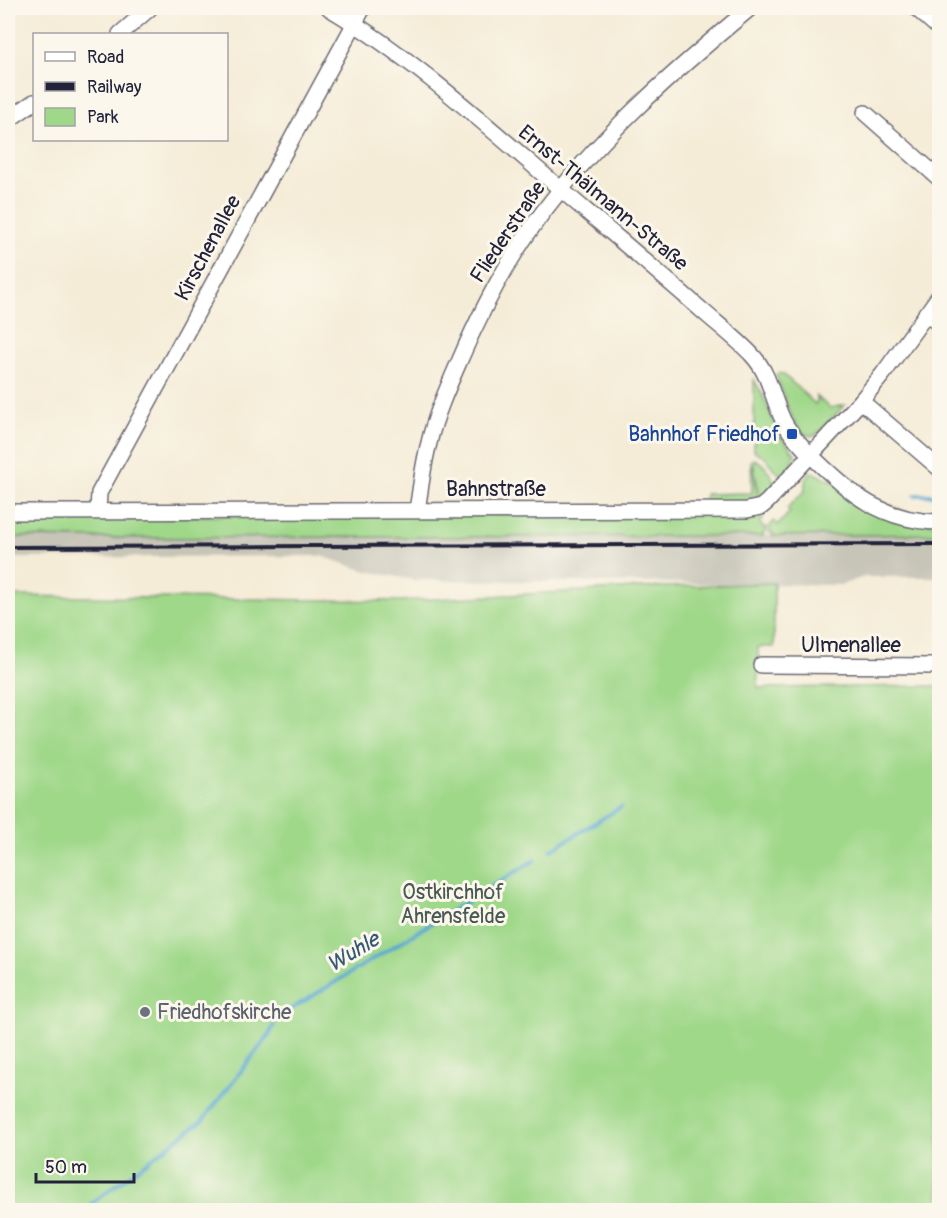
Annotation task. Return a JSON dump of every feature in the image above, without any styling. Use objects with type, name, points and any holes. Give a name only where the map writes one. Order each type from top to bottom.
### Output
[{"type":"street","points":[[121,33],[150,8]]},
{"type":"street","name":"Ernst-Thälmann-Straße","points":[[329,8],[410,61],[754,356],[769,382],[783,421],[792,434],[812,454]]},
{"type":"street","name":"Kirschenallee","points":[[99,511],[99,493],[363,8]]},
{"type":"street","points":[[915,8],[939,29]]},
{"type":"street","name":"Fliederstraße","points":[[417,510],[429,441],[454,374],[479,314],[525,237],[585,161],[665,80],[749,9]]},
{"type":"street","points":[[8,120],[33,103]]},
{"type":"street","points":[[865,113],[939,179]]},
{"type":"street","name":"Bahnstraße","points":[[8,512],[747,510],[761,507],[861,401],[939,295]]},
{"type":"street","points":[[926,313],[939,325]]},
{"type":"street","points":[[861,401],[939,469]]},
{"type":"street","points":[[812,454],[848,489],[875,508],[899,517],[939,522]]},
{"type":"street","name":"Ulmenallee","points":[[761,665],[939,666]]},
{"type":"shaded area","points":[[940,534],[939,577],[864,577],[841,585],[414,580],[366,571],[321,556],[8,558],[8,537]]},
{"type":"green space","points":[[783,374],[815,404],[818,400],[815,395],[830,408],[845,405],[817,434],[812,436],[804,434],[790,413],[776,375]]},
{"type":"green space","points":[[754,380],[778,431],[776,434],[779,438],[782,437],[795,454],[790,468],[783,476],[764,457],[754,451]]},
{"type":"green space","points":[[751,459],[758,498],[743,502],[705,503],[705,494],[752,493]]},
{"type":"green space","points":[[754,459],[767,469],[775,485],[760,497],[754,468]]},
{"type":"green space","points":[[812,472],[940,527],[939,534],[773,536],[773,533],[770,533],[770,526],[774,521],[778,525],[790,512],[787,508],[805,491],[805,480]]},
{"type":"green space","points":[[760,513],[763,528],[767,527],[767,532],[763,533],[763,536],[8,537],[8,517]]},
{"type":"green space","name":"Ostkirchhof Ahrensfelde","points":[[774,583],[774,647],[758,647],[758,688],[939,686],[939,1210],[8,1210],[8,596],[399,601]]},
{"type":"waterway","name":"Wuhle","points":[[915,495],[940,495]]},
{"type":"waterway","name":"Wuhle","points":[[551,850],[621,807]]},
{"type":"waterway","name":"Wuhle","points":[[280,1016],[535,860]]},
{"type":"waterway","name":"Wuhle","points":[[91,1204],[203,1120],[269,1035],[274,1025]]},
{"type":"railway","points":[[8,547],[940,544]]},
{"type":"place","name":"Bahnhof Friedhof","points":[[792,434]]},
{"type":"place","name":"Friedhofskirche","points":[[145,1012]]}]
